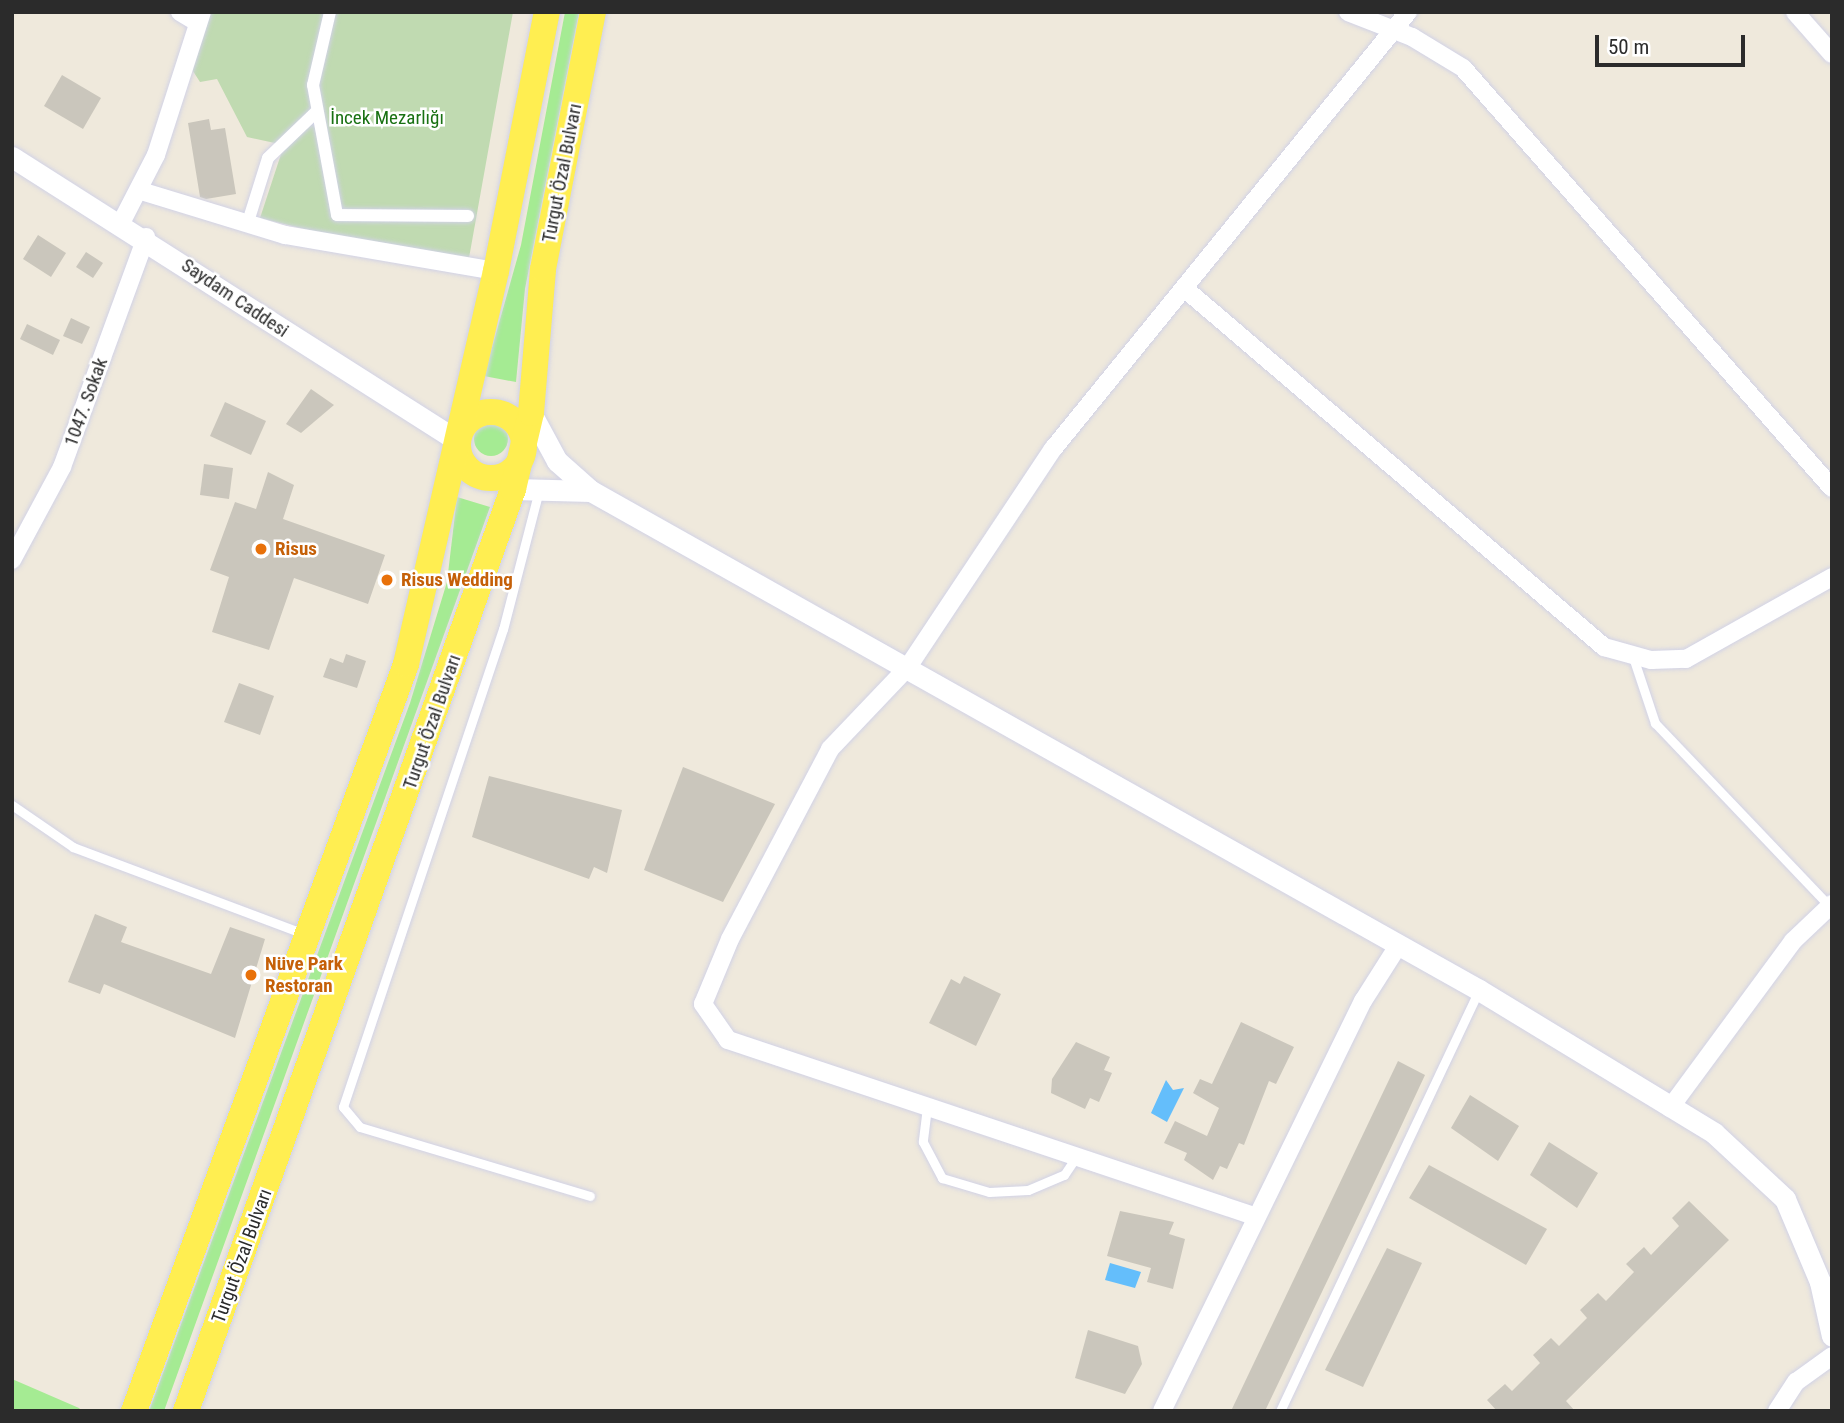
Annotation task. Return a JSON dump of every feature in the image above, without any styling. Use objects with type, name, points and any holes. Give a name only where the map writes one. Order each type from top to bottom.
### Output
[{"type":"main road","points":[[134,1411],[309,937],[406,664],[496,271],[547,12]]},
{"type":"main road","name":"Turgut Özal Bulvarı","points":[[186,1411],[526,491],[523,456],[531,413],[543,269],[593,12]]},
{"type":"main road","points":[[498,413],[523,433],[523,456],[509,473],[488,479],[468,470],[458,440],[477,415],[498,413]]},
{"type":"street","points":[[122,221],[141,191],[200,17],[180,12]]},
{"type":"street","points":[[330,12],[315,72],[316,112],[339,217],[468,216]]},
{"type":"street","points":[[1348,12],[1394,30],[1463,68],[1832,488]]},
{"type":"street","points":[[1254,1216],[728,1040],[703,1004],[816,771],[865,707],[908,667],[1054,449],[1408,12]]},
{"type":"street","points":[[1796,12],[1832,54]]},
{"type":"street","points":[[247,225],[268,158],[316,112]]},
{"type":"street","name":"Saydam Caddesi","points":[[12,157],[122,221],[338,369],[458,440]]},
{"type":"street","points":[[141,191],[247,225],[496,271]]},
{"type":"street","name":"1047. Sokak","points":[[12,560],[65,457],[146,237]]},
{"type":"street","points":[[1184,288],[1591,639],[1633,657],[1686,659],[1832,577]]},
{"type":"street","points":[[531,413],[557,461],[591,491],[908,667],[1396,949],[1479,990],[1714,1133],[1785,1199],[1826,1278],[1831,1330]]},
{"type":"street","points":[[526,491],[591,491]]},
{"type":"street","points":[[1670,1108],[1793,942],[1830,905]]},
{"type":"street","points":[[1162,1411],[1254,1216],[1396,949]]},
{"type":"street","points":[[1777,1411],[1796,1382],[1832,1356]]},
{"type":"lane","points":[[526,491],[503,629],[343,1107],[360,1127],[590,1196]]},
{"type":"lane","points":[[1633,657],[1655,723],[1830,905]]},
{"type":"lane","points":[[12,805],[73,847],[309,937]]},
{"type":"lane","points":[[1280,1411],[1445,1073],[1479,990]]},
{"type":"lane","points":[[927,1107],[923,1142],[942,1178],[989,1192],[1028,1190],[1064,1175],[1076,1157]]},
{"type":"green space","name":"İncek Mezarlığı","points":[[209,12],[513,12],[469,258],[349,240],[260,218],[284,145],[247,137],[217,79],[200,82],[191,68]]},
{"type":"green space","points":[[565,12],[579,12],[525,289],[516,382],[484,376],[521,245]]},
{"type":"green space","points":[[491,422],[503,427],[508,439],[503,451],[491,456],[479,451],[474,439],[479,427]]},
{"type":"green space","points":[[457,497],[490,507],[164,1411],[149,1411],[410,703],[447,582]]},
{"type":"green space","points":[[12,1379],[79,1408],[82,1411],[12,1411]]},
{"type":"water","points":[[1166,1080],[1173,1090],[1184,1088],[1167,1122],[1151,1113]]},
{"type":"water","points":[[1110,1263],[1141,1272],[1135,1288],[1105,1280]]},
{"type":"building","points":[[62,75],[101,98],[83,129],[44,106]]},
{"type":"building","points":[[209,119],[211,130],[225,128],[236,194],[206,199],[200,197],[188,123]]},
{"type":"building","points":[[38,235],[66,253],[51,277],[23,259]]},
{"type":"building","points":[[86,252],[103,263],[93,278],[76,267]]},
{"type":"building","points":[[71,318],[90,327],[82,344],[63,336]]},
{"type":"building","points":[[27,324],[60,340],[53,355],[20,339]]},
{"type":"building","points":[[311,389],[334,405],[301,433],[286,424]]},
{"type":"building","points":[[225,402],[266,421],[251,455],[210,436]]},
{"type":"building","points":[[204,464],[233,468],[229,499],[200,495]]},
{"type":"building","points":[[268,472],[294,485],[283,519],[385,555],[368,604],[294,578],[269,650],[212,632],[229,577],[210,570],[235,502],[256,509]]},
{"type":"building","points":[[346,654],[366,661],[357,688],[323,677],[330,658],[343,663]]},
{"type":"building","points":[[239,683],[274,696],[260,735],[224,722]]},
{"type":"building","points":[[683,767],[775,804],[723,902],[644,870]]},
{"type":"building","points":[[489,776],[622,810],[607,873],[594,867],[589,879],[472,837]]},
{"type":"building","points":[[95,914],[127,927],[121,942],[211,974],[230,927],[265,939],[235,1038],[104,984],[100,994],[68,982]]},
{"type":"building","points":[[964,976],[1001,994],[976,1046],[929,1023],[951,979],[960,984]]},
{"type":"building","points":[[1241,1022],[1294,1047],[1276,1084],[1269,1081],[1244,1145],[1239,1143],[1227,1169],[1220,1166],[1213,1180],[1184,1160],[1187,1153],[1164,1143],[1175,1121],[1207,1136],[1219,1108],[1193,1093],[1200,1079],[1212,1084]]},
{"type":"building","points":[[1076,1042],[1110,1057],[1104,1070],[1112,1073],[1099,1102],[1090,1098],[1085,1109],[1051,1093],[1052,1079]]},
{"type":"building","points":[[1398,1061],[1425,1075],[1397,1135],[1265,1411],[1231,1411]]},
{"type":"building","points":[[1470,1095],[1519,1126],[1498,1161],[1451,1128]]},
{"type":"building","points":[[1549,1142],[1598,1173],[1577,1208],[1530,1175]]},
{"type":"building","points":[[1429,1165],[1547,1229],[1526,1265],[1409,1198]]},
{"type":"building","points":[[1689,1201],[1729,1240],[1566,1401],[1575,1411],[1497,1411],[1487,1400],[1505,1384],[1512,1391],[1540,1363],[1533,1355],[1551,1338],[1559,1346],[1587,1318],[1580,1310],[1598,1293],[1606,1301],[1634,1272],[1626,1264],[1644,1247],[1651,1255],[1679,1226],[1672,1218]]},
{"type":"building","points":[[1120,1211],[1174,1222],[1169,1234],[1185,1239],[1173,1289],[1147,1282],[1151,1268],[1107,1256]]},
{"type":"building","points":[[1387,1248],[1422,1263],[1363,1387],[1325,1370]]},
{"type":"building","points":[[1088,1330],[1138,1346],[1142,1364],[1125,1394],[1075,1378]]},
{"type":"place","name":"Risus","points":[[261,549]]},
{"type":"place","name":"Risus Wedding","points":[[387,580]]},
{"type":"place","name":"Nüve Park Restoran","points":[[251,975]]}]
